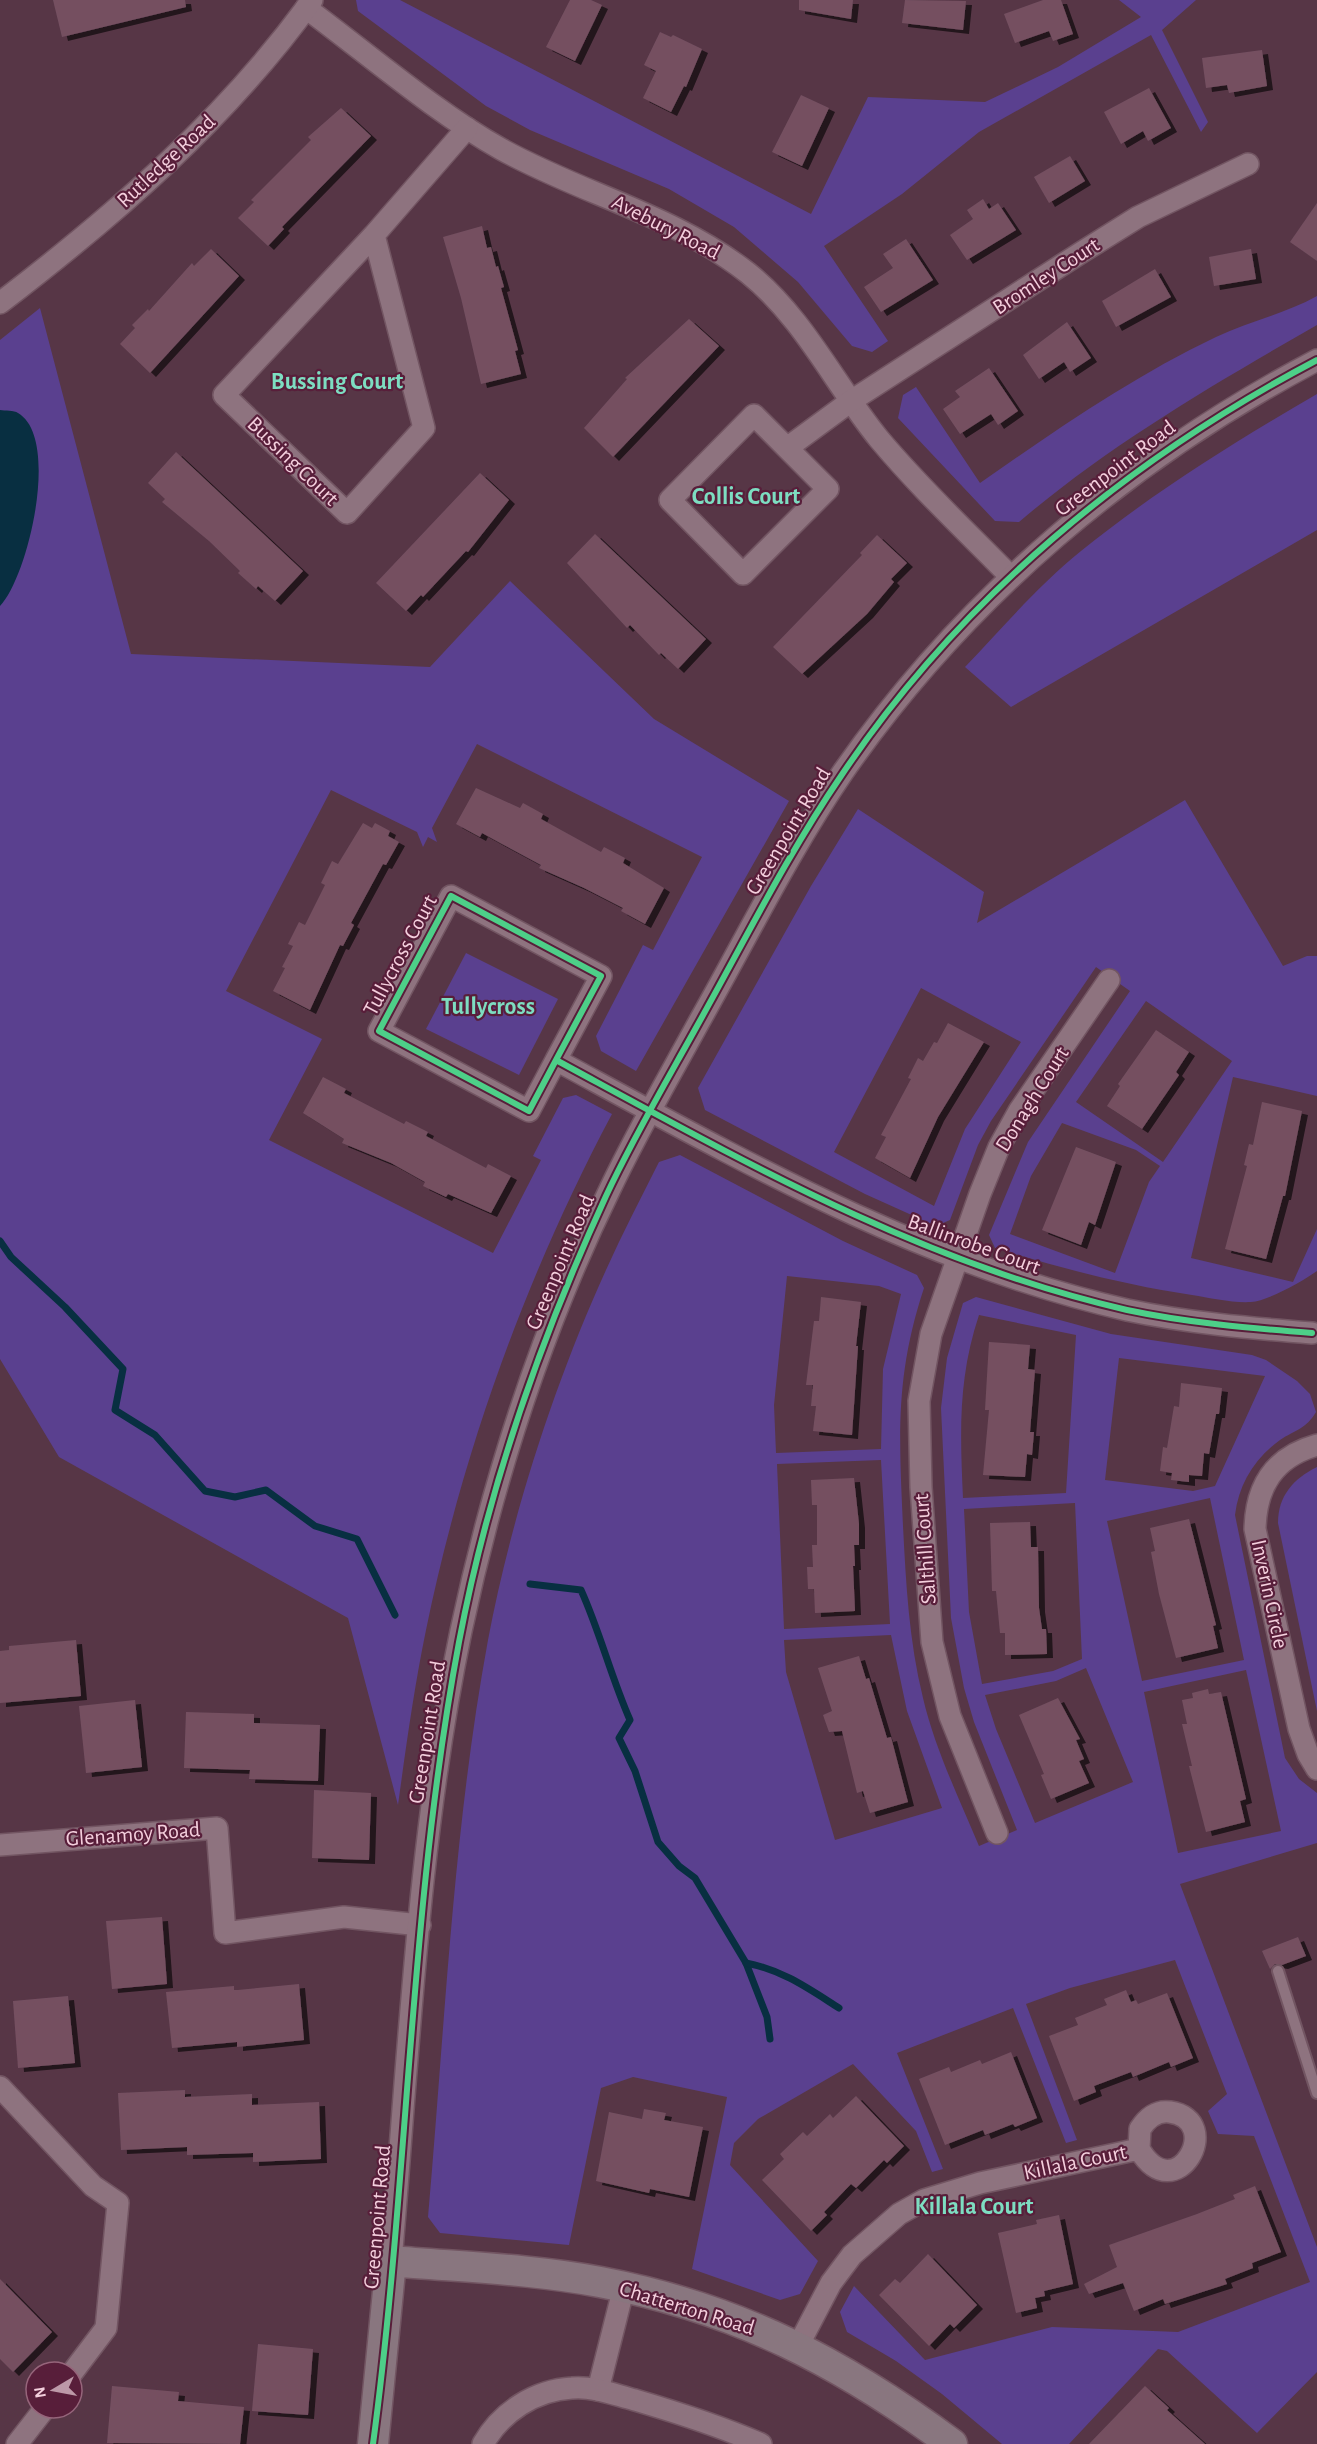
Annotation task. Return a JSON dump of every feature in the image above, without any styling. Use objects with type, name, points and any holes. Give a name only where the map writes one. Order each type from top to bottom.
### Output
[{"type":"street","name":"Avebury Road","points":[[309,4],[467,128],[518,158],[688,233],[719,252],[776,299],[908,472],[1010,576]]},
{"type":"street","name":"Rutledge Road","points":[[2,296],[88,232],[177,153],[240,88],[309,4]]},
{"type":"street","name":"Bussing Court","points":[[374,235],[424,428],[347,513],[224,395],[374,235],[467,128]]},
{"type":"street","name":"Bromley Court","points":[[851,400],[1138,217],[1248,164]]},
{"type":"street","name":"Greenpoint Road","points":[[373,2444],[420,1925],[444,1728],[460,1637],[484,1530],[525,1402],[582,1250],[650,1110],[791,856],[842,774],[926,664],[1010,576],[1107,493],[1171,446],[1250,397],[1317,360]]},
{"type":"street","points":[[787,448],[851,400]]},
{"type":"street","points":[[754,416],[787,448],[828,489],[743,574],[670,500],[754,416]]},
{"type":"street","name":"Tullycross Court","points":[[451,896],[601,976],[556,1060],[529,1111],[379,1031],[451,896]]},
{"type":"street","name":"Donagh Court","points":[[956,1259],[999,1147],[1019,1110],[1109,980]]},
{"type":"street","points":[[556,1060],[650,1110]]},
{"type":"street","name":"Ballinrobe Court","points":[[650,1110],[830,1205],[956,1259],[1017,1280],[1129,1310],[1249,1328],[1315,1334]]},
{"type":"street","name":"Salthill Court","points":[[956,1259],[931,1334],[919,1401],[927,1594],[932,1642],[950,1716],[997,1833]]},
{"type":"street","name":"Inverin Circle","points":[[1317,1445],[1302,1449],[1280,1463],[1266,1481],[1256,1504],[1255,1529],[1299,1729],[1308,1754],[1317,1768]]},
{"type":"street","name":"Glenamoy Road","points":[[0,1845],[217,1828],[225,1933],[344,1917],[420,1925]]},
{"type":"street","points":[[0,2086],[93,2186],[118,2203],[106,2328],[82,2360]]},
{"type":"street","name":"Killala Court","points":[[798,2346],[831,2283],[852,2255],[899,2214],[924,2200],[980,2183],[1139,2149]]},
{"type":"street","name":"Chatterton Road","points":[[391,2260],[550,2276],[624,2287],[710,2310],[798,2346],[892,2400],[952,2444]]},
{"type":"street","points":[[598,2390],[624,2287]]},
{"type":"street","points":[[483,2444],[505,2413],[547,2393],[573,2388],[598,2390],[717,2424],[761,2444]]},
{"type":"street","points":[[17,2444],[36,2420]]},
{"type":"street","points":[[0,2438],[7,2444]]},
{"type":"lane","points":[[1278,1971],[1317,2093]]},
{"type":"shaded area","points":[[356,0],[400,0],[811,214],[868,97],[985,102],[1058,67],[1141,17],[1119,0],[1196,0],[1162,30],[1208,122],[1201,132],[1151,35],[979,132],[902,194],[824,246],[888,341],[872,352],[852,346],[798,282],[734,227],[669,189],[530,130],[486,106],[358,11]]},
{"type":"shaded area","points":[[1317,296],[1317,325],[1201,393],[1126,441],[1053,494],[1019,522],[995,521],[898,418],[903,395],[916,387],[980,483],[1066,424],[1154,369],[1216,337]]},
{"type":"shaded area","points":[[40,308],[131,654],[430,667],[510,581],[654,719],[789,801],[636,1071],[601,1051],[596,1036],[643,945],[653,950],[702,857],[477,744],[432,828],[437,842],[428,837],[423,847],[417,832],[331,790],[226,991],[322,1039],[269,1140],[493,1253],[541,1160],[533,1156],[563,1098],[576,1095],[612,1114],[581,1175],[525,1301],[478,1430],[441,1563],[426,1630],[398,1805],[348,1618],[59,1457],[0,1359],[0,340]]},
{"type":"shaded area","points":[[1317,394],[1317,530],[1011,707],[965,667],[1050,578],[1109,529],[1196,468]]},
{"type":"shaded area","points":[[1185,800],[1283,966],[1307,956],[1317,956],[1317,1096],[1233,1077],[1191,1258],[1293,1282],[1317,1229],[1317,1271],[1267,1298],[1251,1302],[1236,1302],[1117,1281],[995,1248],[989,1235],[1028,1142],[1130,991],[1096,967],[991,1121],[978,1145],[950,1220],[936,1226],[865,1194],[705,1110],[698,1088],[811,886],[858,809],[984,892],[977,923]],"holes":[[[921,988],[1021,1042],[965,1129],[934,1206],[834,1152]],[[1146,1001],[1232,1061],[1163,1162],[1076,1102]],[[1062,1123],[1136,1150],[1160,1166],[1149,1182],[1115,1273],[1010,1234],[1031,1176]]]},
{"type":"shaded area","points":[[466,953],[558,999],[519,1075],[426,1029]]},
{"type":"shaded area","points":[[680,1155],[843,1241],[917,1275],[924,1288],[908,1350],[901,1406],[902,1494],[909,1612],[914,1655],[928,1717],[948,1773],[979,1846],[1017,1830],[974,1722],[964,1688],[951,1618],[941,1408],[947,1358],[963,1303],[976,1297],[1111,1334],[1252,1355],[1266,1360],[1297,1381],[1310,1394],[1316,1412],[1304,1426],[1280,1440],[1255,1464],[1240,1493],[1235,1515],[1285,1758],[1299,1779],[1317,1793],[1317,1843],[1180,1884],[1317,2247],[1317,2372],[1257,2433],[1167,2351],[1158,2349],[1069,2444],[1002,2444],[942,2394],[896,2361],[847,2332],[840,2312],[854,2286],[925,2360],[1052,2327],[1178,2332],[1310,2282],[1254,2136],[1218,2134],[1208,2111],[1227,2094],[1175,1960],[1070,1988],[1026,2004],[1077,2140],[1066,2143],[1013,2008],[897,2053],[943,2169],[932,2172],[916,2131],[853,2064],[758,2119],[734,2143],[730,2165],[818,2261],[800,2294],[780,2300],[692,2269],[727,2097],[633,2077],[601,2088],[569,2245],[440,2233],[428,2217],[445,2000],[466,1783],[488,1640],[498,1594],[536,1452],[569,1359],[612,1256],[659,1162]],"holes":[[[787,1276],[879,1286],[901,1294],[883,1369],[881,1449],[776,1453],[774,1405]],[[979,1315],[1076,1335],[1066,1493],[963,1498],[961,1428],[967,1361]],[[1119,1358],[1265,1376],[1215,1486],[1193,1491],[1105,1480]],[[881,1460],[890,1624],[784,1629],[777,1464]],[[1210,1498],[1244,1660],[1142,1681],[1107,1521]],[[1075,1503],[1082,1659],[1053,1671],[982,1684],[969,1612],[964,1509]],[[891,1635],[907,1711],[942,1808],[835,1840],[786,1672],[784,1640]],[[1086,1668],[1133,1782],[1035,1823],[996,1729],[985,1695],[1056,1681]],[[1246,1670],[1281,1831],[1178,1853],[1144,1692]]]},
{"type":"shaded area","points":[[1317,1467],[1317,1711],[1278,1523],[1281,1505],[1288,1489]]},
{"type":"water","points":[[0,410],[18,413],[31,427],[37,450],[39,477],[36,508],[21,567],[11,590],[0,606]]},
{"type":"building","points":[[53,0],[185,0],[186,7],[62,37]]},
{"type":"building","points":[[570,0],[591,0],[602,5],[575,61],[546,47]]},
{"type":"building","points":[[799,0],[853,0],[851,19],[799,10]]},
{"type":"building","points":[[905,0],[966,1],[963,30],[902,23]]},
{"type":"building","points":[[1043,0],[1061,0],[1073,34],[1053,41],[1049,31],[1015,43],[1004,14]]},
{"type":"building","points":[[660,32],[671,37],[673,35],[702,49],[686,87],[684,86],[671,112],[643,98],[656,71],[644,65]]},
{"type":"building","points":[[1262,50],[1267,86],[1229,93],[1227,85],[1206,88],[1202,58]]},
{"type":"building","points":[[1149,88],[1171,128],[1148,141],[1143,131],[1121,144],[1104,112]]},
{"type":"building","points":[[801,95],[829,108],[802,166],[772,152]]},
{"type":"building","points":[[341,108],[371,136],[282,227],[284,229],[268,246],[238,218],[254,202],[251,200],[311,140],[308,137]]},
{"type":"building","points":[[1070,156],[1085,181],[1049,203],[1034,177]]},
{"type":"building","points":[[983,199],[989,209],[998,203],[1016,230],[967,260],[950,235],[973,219],[967,210]]},
{"type":"building","points":[[1317,203],[1317,261],[1290,242]]},
{"type":"building","points":[[482,226],[487,248],[491,247],[504,287],[501,288],[518,350],[515,351],[521,374],[481,384],[461,298],[443,237]]},
{"type":"building","points":[[906,239],[933,280],[881,312],[864,287],[893,268],[883,254]]},
{"type":"building","points":[[211,249],[239,276],[150,373],[120,344],[135,328],[132,325],[148,309],[149,311],[192,263],[194,266]]},
{"type":"building","points":[[1251,249],[1256,279],[1214,286],[1209,257]]},
{"type":"building","points":[[1155,269],[1171,297],[1116,327],[1102,301]]},
{"type":"building","points":[[689,319],[719,346],[613,457],[584,428],[627,379],[625,378]]},
{"type":"building","points":[[1067,322],[1091,358],[1070,372],[1064,362],[1039,379],[1023,355]]},
{"type":"building","points":[[989,368],[1018,411],[998,425],[991,414],[960,434],[943,409],[960,397],[955,391]]},
{"type":"building","points":[[176,452],[303,571],[275,601],[258,586],[256,589],[238,573],[240,571],[209,541],[162,502],[165,499],[148,483]]},
{"type":"building","points":[[480,473],[509,500],[468,552],[466,551],[423,597],[421,595],[406,611],[376,583]]},
{"type":"building","points":[[595,534],[706,639],[678,669],[661,653],[659,655],[630,625],[627,628],[567,563]]},
{"type":"building","points":[[877,535],[907,563],[891,579],[894,582],[867,614],[802,674],[773,647],[862,555],[860,553]]},
{"type":"building","points":[[476,788],[520,808],[523,803],[543,814],[541,819],[601,852],[604,847],[625,858],[623,863],[664,888],[645,924],[621,911],[623,908],[539,868],[541,865],[482,833],[480,837],[456,824]]},
{"type":"building","points":[[363,823],[372,828],[375,823],[390,831],[388,836],[399,842],[386,865],[383,864],[351,923],[354,925],[343,946],[340,945],[310,1010],[273,991],[285,968],[282,967],[293,946],[288,944],[299,922],[305,925],[325,885],[321,883],[332,861],[338,864]]},
{"type":"building","points":[[948,1023],[984,1042],[938,1117],[910,1178],[875,1158],[886,1137],[881,1135],[911,1079],[908,1078],[918,1058],[923,1061],[934,1042],[937,1043]]},
{"type":"building","points":[[1156,1030],[1189,1052],[1176,1072],[1179,1075],[1142,1129],[1107,1106],[1120,1086],[1118,1084]]},
{"type":"building","points":[[323,1077],[346,1089],[344,1093],[404,1124],[406,1121],[428,1132],[426,1136],[486,1168],[488,1164],[511,1176],[491,1213],[448,1194],[446,1197],[423,1186],[425,1182],[391,1163],[342,1143],[344,1139],[303,1113]]},
{"type":"building","points":[[1262,1102],[1302,1111],[1285,1196],[1283,1196],[1266,1259],[1225,1249],[1247,1166],[1244,1165],[1249,1144],[1253,1145]]},
{"type":"building","points":[[1076,1147],[1116,1162],[1095,1225],[1089,1222],[1081,1245],[1042,1230]]},
{"type":"building","points":[[821,1297],[861,1302],[856,1346],[858,1346],[852,1435],[813,1431],[816,1406],[811,1406],[813,1385],[806,1385],[814,1321],[819,1321]]},
{"type":"building","points":[[989,1342],[1030,1345],[1028,1369],[1035,1370],[1030,1432],[1034,1432],[1032,1455],[1027,1454],[1025,1477],[983,1475],[989,1410],[985,1410]]},
{"type":"building","points":[[1181,1383],[1222,1388],[1219,1414],[1216,1414],[1209,1454],[1204,1453],[1202,1476],[1189,1475],[1189,1482],[1171,1480],[1172,1473],[1160,1471],[1163,1447],[1167,1448],[1174,1406],[1179,1407]]},
{"type":"building","points":[[854,1478],[859,1524],[859,1545],[854,1545],[855,1566],[853,1566],[855,1611],[815,1613],[814,1589],[808,1589],[807,1567],[813,1567],[812,1545],[817,1545],[817,1505],[812,1505],[811,1480]]},
{"type":"building","points":[[1189,1519],[1216,1625],[1213,1626],[1218,1648],[1176,1658],[1159,1594],[1151,1552],[1155,1551],[1150,1528]]},
{"type":"building","points":[[1030,1522],[1031,1547],[1038,1547],[1039,1608],[1042,1629],[1046,1629],[1047,1654],[1005,1655],[1005,1633],[1000,1633],[996,1591],[992,1591],[990,1523]]},
{"type":"building","points":[[76,1640],[81,1696],[0,1703],[0,1651],[9,1650],[9,1646]]},
{"type":"building","points":[[859,1656],[866,1679],[869,1678],[887,1738],[891,1737],[908,1802],[870,1813],[863,1791],[857,1793],[842,1731],[829,1732],[823,1715],[832,1711],[818,1668]]},
{"type":"building","points":[[1208,1689],[1209,1694],[1221,1692],[1246,1799],[1240,1801],[1245,1822],[1206,1832],[1189,1766],[1192,1766],[1182,1724],[1187,1724],[1182,1700],[1193,1698],[1192,1693]]},
{"type":"building","points":[[1058,1698],[1080,1739],[1076,1740],[1084,1759],[1079,1761],[1089,1783],[1051,1799],[1041,1775],[1044,1774],[1019,1715]]},
{"type":"building","points":[[135,1700],[142,1767],[86,1773],[79,1706]]},
{"type":"building","points":[[186,1712],[254,1714],[254,1723],[320,1725],[318,1781],[249,1779],[250,1770],[184,1768]]},
{"type":"building","points":[[314,1790],[371,1793],[369,1860],[312,1858]]},
{"type":"building","points":[[162,1917],[167,1984],[112,1989],[106,1921]]},
{"type":"building","points":[[1298,1937],[1306,1956],[1282,1965],[1275,1964],[1270,1969],[1262,1951]]},
{"type":"building","points":[[299,1984],[304,2040],[237,2047],[237,2042],[172,2048],[166,1992],[234,1986],[234,1990],[238,1990]]},
{"type":"building","points":[[1126,1990],[1131,2002],[1136,2000],[1138,2004],[1167,1993],[1193,2058],[1171,2067],[1169,2062],[1133,2077],[1131,2072],[1094,2086],[1096,2092],[1074,2101],[1049,2036],[1078,2025],[1075,2018],[1107,2005],[1104,1999]]},
{"type":"building","points":[[68,1996],[75,2063],[18,2068],[13,2001]]},
{"type":"building","points":[[1011,2052],[1037,2118],[985,2135],[983,2130],[945,2145],[919,2079],[949,2067],[951,2072],[980,2060],[982,2064]]},
{"type":"building","points":[[185,2090],[185,2097],[252,2094],[252,2105],[319,2102],[321,2159],[253,2162],[253,2153],[187,2155],[187,2147],[121,2150],[118,2093]]},
{"type":"building","points":[[856,2096],[904,2146],[887,2163],[884,2160],[856,2188],[851,2184],[824,2212],[827,2215],[811,2231],[762,2180],[784,2159],[780,2154],[803,2132],[807,2136],[830,2114],[833,2118]]},
{"type":"building","points":[[644,2109],[666,2113],[664,2120],[703,2127],[689,2197],[650,2189],[649,2193],[596,2181],[609,2112],[642,2119]]},
{"type":"building","points":[[1255,2186],[1281,2252],[1252,2263],[1253,2268],[1225,2279],[1227,2284],[1165,2304],[1163,2299],[1134,2311],[1123,2283],[1089,2294],[1084,2284],[1117,2267],[1109,2245],[1235,2199],[1233,2195]]},
{"type":"building","points":[[1059,2215],[1073,2284],[1044,2291],[1045,2296],[1035,2298],[1037,2308],[1016,2313],[998,2233],[1037,2224],[1036,2220]]},
{"type":"building","points":[[928,2254],[977,2305],[954,2328],[950,2324],[929,2346],[879,2295],[895,2279],[900,2283]]},
{"type":"building","points":[[0,2279],[52,2332],[13,2372],[0,2359]]},
{"type":"building","points":[[258,2344],[313,2349],[308,2415],[252,2411]]},
{"type":"building","points":[[112,2386],[179,2392],[178,2401],[244,2407],[240,2444],[107,2443]]},
{"type":"building","points":[[1145,2386],[1169,2408],[1167,2410],[1205,2444],[1089,2444]]},
{"type":"waterway","points":[[0,1241],[11,1257],[65,1307],[123,1369],[115,1410],[155,1435],[205,1491],[235,1497],[266,1490],[315,1526],[357,1539],[395,1615]]},
{"type":"waterway","points":[[530,1584],[581,1590],[630,1720],[619,1738],[635,1771],[658,1842],[679,1866],[695,1878],[746,1963],[767,2017],[770,2039]]},
{"type":"waterway","points":[[746,1963],[784,1975],[839,2008]]},
{"type":"cycle path","points":[[373,2444],[395,2243],[419,1942],[442,1742],[459,1642],[485,1528],[519,1414],[560,1304],[606,1196],[650,1110],[802,837],[841,776],[888,711],[939,650],[994,592],[1053,538],[1115,488],[1180,442],[1247,399],[1317,360]]},
{"type":"cycle path","points":[[556,1060],[529,1111],[379,1031],[451,896],[601,976],[556,1060],[764,1171],[905,1237],[1051,1290],[1127,1310],[1173,1318],[1312,1333]]},
{"type":"district","name":"Bussing Court","points":[[337,382]]},
{"type":"district","name":"Collis Court","points":[[746,497]]},
{"type":"district","name":"Tullycross","points":[[488,1007]]},
{"type":"district","name":"Killala Court","points":[[974,2207]]}]
